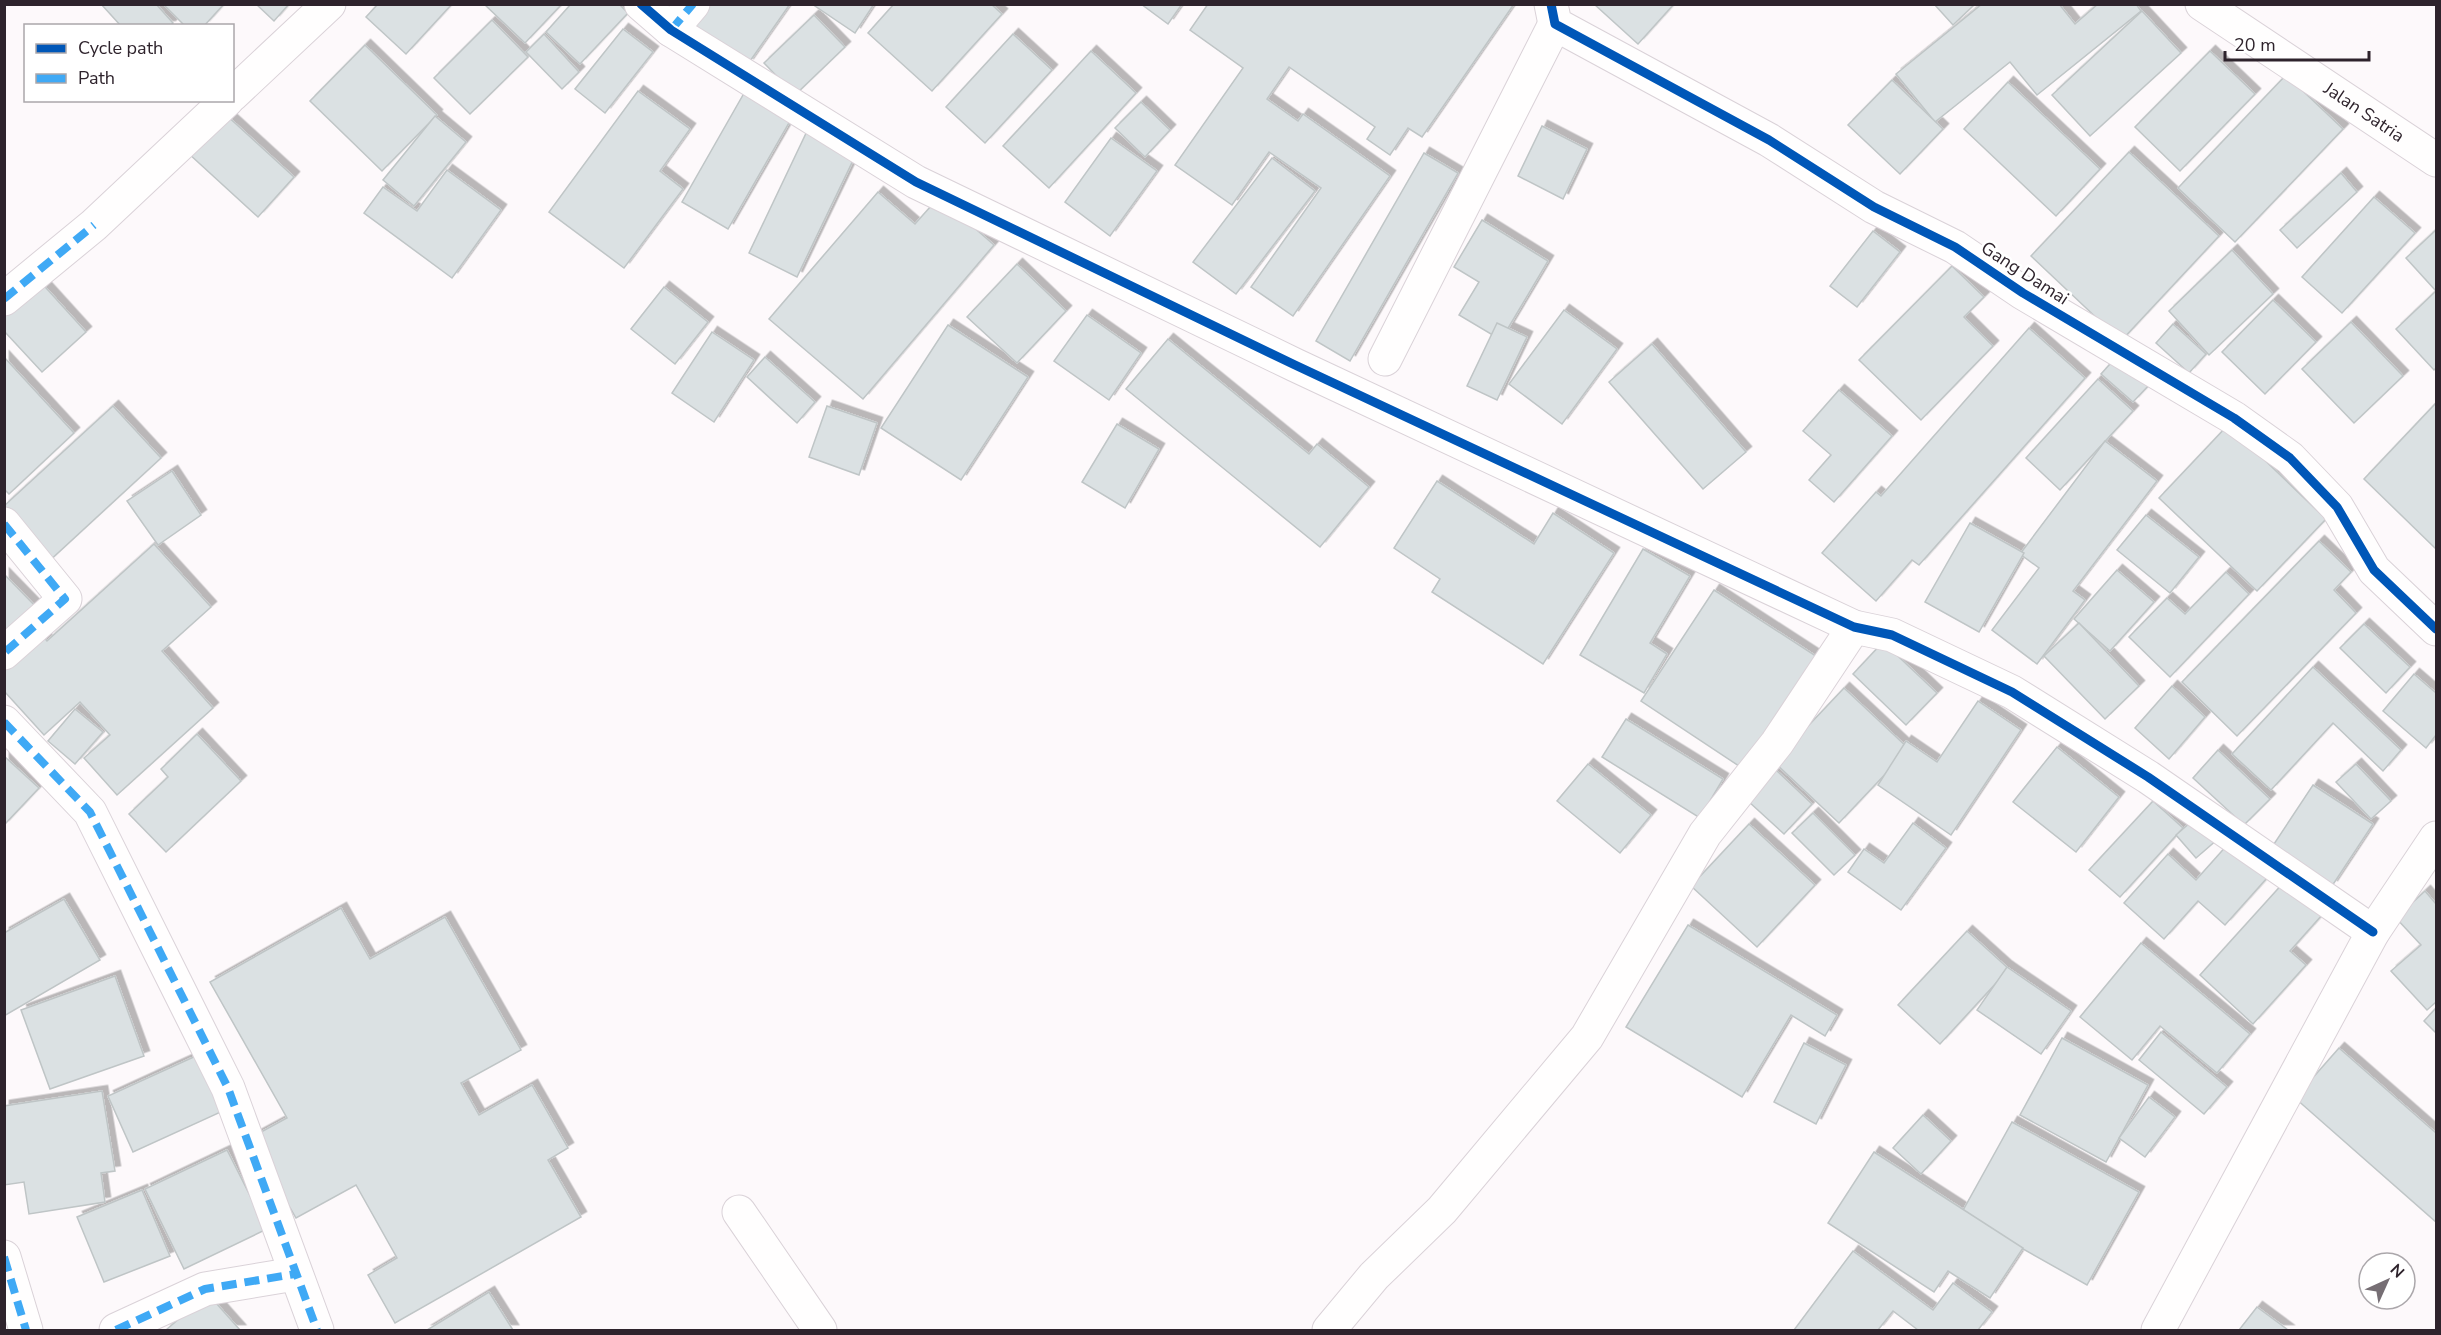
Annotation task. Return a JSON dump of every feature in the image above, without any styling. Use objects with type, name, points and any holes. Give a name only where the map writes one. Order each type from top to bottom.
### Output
[{"type":"street","points":[[234,93],[330,4]]},
{"type":"street","points":[[641,4],[671,30],[916,182],[1294,365],[1854,627],[1892,635],[2012,692],[2148,777],[2373,932]]},
{"type":"street","points":[[671,30],[693,4]]},
{"type":"street","name":"Jalan Satria","points":[[2202,4],[2436,160]]},
{"type":"street","points":[[1385,359],[1553,14]]},
{"type":"street","name":"Gang Damai","points":[[1553,14],[1769,140],[1874,207],[1955,247],[2023,293],[2234,418],[2290,458],[2306,474],[2337,507],[2374,570],[2436,628]]},
{"type":"street","points":[[4,299],[94,225],[225,102]]},
{"type":"street","points":[[4,524],[65,599],[4,653]]},
{"type":"street","points":[[1329,1330],[1374,1276],[1443,1210],[1587,1037],[1705,834],[1777,743],[1854,627]]},
{"type":"street","points":[[4,722],[90,812],[228,1088],[317,1330]]},
{"type":"street","points":[[2158,1330],[2373,932],[2436,838]]},
{"type":"street","points":[[739,1212],[820,1330]]},
{"type":"street","points":[[4,1257],[26,1330]]},
{"type":"street","points":[[116,1330],[205,1289],[295,1274]]},
{"type":"building","points":[[101,4],[156,4],[173,23],[172,24],[119,24]]},
{"type":"building","points":[[163,4],[224,4],[206,24],[183,24]]},
{"type":"building","points":[[256,4],[289,4],[274,21]]},
{"type":"building","points":[[378,4],[452,4],[406,54],[366,17]]},
{"type":"building","points":[[484,4],[559,4],[560,6],[525,43]]},
{"type":"building","points":[[571,4],[619,4],[628,13],[580,64],[546,32]]},
{"type":"building","points":[[707,4],[790,4],[748,64],[693,25]]},
{"type":"building","points":[[812,4],[874,4],[855,33]]},
{"type":"building","points":[[894,4],[991,4],[1002,14],[932,91],[868,33]]},
{"type":"building","points":[[1141,4],[1182,4],[1168,24]]},
{"type":"building","points":[[1208,4],[1514,4],[1422,137],[1408,128],[1390,155],[1367,139],[1375,127],[1289,67],[1267,99],[1298,121],[1303,114],[1390,176],[1293,316],[1251,287],[1321,188],[1269,152],[1232,205],[1175,165],[1243,68],[1190,30]]},
{"type":"building","points":[[1594,4],[1674,4],[1638,44]]},
{"type":"building","points":[[1934,4],[1975,4],[1953,25]]},
{"type":"building","points":[[1982,4],[2059,4],[2075,24],[2098,4],[2136,4],[2141,11],[2037,95],[2010,62],[1935,122],[1896,74]]},
{"type":"building","points":[[2142,11],[2181,53],[2090,136],[2052,95]]},
{"type":"building","points":[[814,15],[845,47],[795,95],[764,63]]},
{"type":"building","points":[[492,20],[528,57],[470,114],[434,78]]},
{"type":"building","points":[[623,29],[653,52],[605,113],[575,89]]},
{"type":"building","points":[[544,34],[579,72],[562,89],[526,52]]},
{"type":"building","points":[[1013,34],[1052,70],[985,143],[946,107]]},
{"type":"building","points":[[365,45],[437,115],[382,171],[310,101]]},
{"type":"building","points":[[1091,51],[1136,93],[1049,188],[1003,146]]},
{"type":"building","points":[[2210,51],[2255,94],[2180,171],[2135,127]]},
{"type":"building","points":[[2286,75],[2343,129],[2235,242],[2178,188]]},
{"type":"building","points":[[1892,80],[1943,129],[1900,174],[1848,125]]},
{"type":"building","points":[[2008,82],[2100,169],[2056,216],[1964,129]]},
{"type":"building","points":[[747,88],[794,114],[728,229],[682,202]]},
{"type":"building","points":[[638,91],[690,129],[660,171],[683,189],[624,268],[549,212]]},
{"type":"building","points":[[1141,102],[1170,130],[1145,157],[1115,128]]},
{"type":"building","points":[[224,113],[294,177],[258,217],[188,153]]},
{"type":"building","points":[[435,116],[466,142],[414,206],[383,180]]},
{"type":"building","points":[[1542,126],[1587,149],[1563,199],[1518,176]]},
{"type":"building","points":[[809,127],[858,150],[797,277],[749,253]]},
{"type":"building","points":[[1111,138],[1157,171],[1110,236],[1065,202]]},
{"type":"building","points":[[2129,152],[2219,236],[2121,341],[2031,256]]},
{"type":"building","points":[[1424,153],[1458,173],[1350,361],[1316,341]]},
{"type":"building","points":[[1272,158],[1315,191],[1236,294],[1193,262]]},
{"type":"building","points":[[447,170],[501,210],[452,278],[364,213],[383,187],[417,211]]},
{"type":"building","points":[[2341,173],[2357,192],[2297,248],[2280,230]]},
{"type":"building","points":[[878,192],[915,224],[939,197],[994,245],[863,399],[769,319]]},
{"type":"building","points":[[2374,197],[2415,233],[2342,313],[2302,277]]},
{"type":"building","points":[[1482,220],[1548,261],[1501,340],[1459,315],[1479,282],[1454,267]]},
{"type":"building","points":[[2436,230],[2436,291],[2406,258]]},
{"type":"building","points":[[1873,231],[1900,252],[1857,307],[1830,286]]},
{"type":"building","points":[[2232,250],[2273,294],[2209,355],[2169,311]]},
{"type":"building","points":[[1017,264],[1066,311],[1017,363],[967,317]]},
{"type":"building","points":[[1952,266],[1984,297],[1964,317],[1993,346],[1921,420],[1859,360]]},
{"type":"building","points":[[37,278],[86,332],[42,372],[4,331],[4,308]]},
{"type":"building","points":[[664,287],[708,322],[675,364],[631,329]]},
{"type":"building","points":[[2436,291],[2436,368],[2434,370],[2396,329]]},
{"type":"building","points":[[2273,300],[2316,342],[2265,394],[2222,352]]},
{"type":"building","points":[[1564,310],[1617,349],[1562,424],[1509,384]]},
{"type":"building","points":[[1087,315],[1141,353],[1109,400],[1054,361]]},
{"type":"building","points":[[2351,322],[2403,376],[2354,423],[2302,369]]},
{"type":"building","points":[[1497,323],[1527,337],[1497,400],[1467,386]]},
{"type":"building","points":[[2173,324],[2206,354],[2189,373],[2156,343]]},
{"type":"building","points":[[948,325],[1028,377],[961,480],[881,428]]},
{"type":"building","points":[[2029,328],[2085,378],[1919,565],[1912,560],[1876,601],[1822,553],[1876,492],[1881,496]]},
{"type":"building","points":[[712,332],[754,360],[714,422],[672,393]]},
{"type":"building","points":[[1168,339],[1309,454],[1317,444],[1369,487],[1320,547],[1126,389]]},
{"type":"building","points":[[1652,344],[1746,452],[1703,489],[1609,382]]},
{"type":"building","points":[[2118,355],[2150,384],[2133,402],[2101,374]]},
{"type":"building","points":[[4,357],[74,433],[9,494],[4,489]]},
{"type":"building","points":[[765,357],[815,402],[797,423],[747,377]]},
{"type":"building","points":[[2098,379],[2133,411],[2060,490],[2026,458]]},
{"type":"building","points":[[1839,390],[1892,436],[1834,502],[1809,480],[1831,455],[1803,431]]},
{"type":"building","points":[[2436,403],[2436,549],[2364,479]]},
{"type":"building","points":[[113,406],[161,458],[46,564],[4,520],[4,506]]},
{"type":"building","points":[[827,406],[877,423],[859,475],[809,457]]},
{"type":"building","points":[[1117,424],[1159,449],[1125,508],[1082,482]]},
{"type":"building","points":[[2228,425],[2326,519],[2257,591],[2159,498]]},
{"type":"building","points":[[2105,441],[2157,481],[2073,591],[2085,600],[2037,664],[1992,630],[2039,568],[2020,554]]},
{"type":"building","points":[[172,471],[201,515],[158,545],[127,501]]},
{"type":"building","points":[[1437,481],[1534,544],[1553,513],[1614,553],[1543,664],[1432,592],[1440,579],[1394,548]]},
{"type":"building","points":[[2146,515],[2199,557],[2170,593],[2117,550]]},
{"type":"building","points":[[1970,523],[2024,553],[1979,632],[1925,602]]},
{"type":"building","points":[[2319,541],[2351,572],[2334,590],[2356,613],[2237,736],[2182,682]]},
{"type":"building","points":[[154,544],[211,607],[162,651],[213,708],[117,795],[84,758],[110,735],[80,702],[44,735],[4,691],[4,670],[43,636],[47,641]]},
{"type":"building","points":[[1643,549],[1690,576],[1650,643],[1667,654],[1644,693],[1580,655]]},
{"type":"building","points":[[2117,570],[2154,602],[2110,651],[2074,619]]},
{"type":"building","points":[[2226,572],[2249,594],[2170,677],[2129,637],[2167,598],[2185,614]]},
{"type":"building","points":[[4,574],[40,611],[4,644]]},
{"type":"building","points":[[1714,590],[1822,660],[1748,772],[1641,701]]},
{"type":"building","points":[[2079,623],[2139,686],[2105,719],[2044,656]]},
{"type":"building","points":[[2364,624],[2410,667],[2386,693],[2340,648]]},
{"type":"building","points":[[1883,642],[1937,693],[1906,725],[1853,674]]},
{"type":"building","points":[[2313,667],[2401,750],[2383,771],[2333,723],[2271,790],[2232,754]]},
{"type":"building","points":[[2414,674],[2436,693],[2436,735],[2426,748],[2383,711]]},
{"type":"building","points":[[2172,686],[2205,717],[2169,759],[2135,728]]},
{"type":"building","points":[[1844,688],[1909,749],[1839,823],[1774,762]]},
{"type":"building","points":[[1978,701],[2021,730],[1951,835],[1878,785],[1906,741],[1937,762]]},
{"type":"building","points":[[75,709],[103,732],[75,764],[48,741]]},
{"type":"building","points":[[1626,719],[1723,779],[1700,818],[1602,757]]},
{"type":"building","points":[[197,734],[241,781],[166,852],[129,814],[168,777],[161,769]]},
{"type":"building","points":[[2057,747],[2119,797],[2076,852],[2013,802]]},
{"type":"building","points":[[2218,750],[2270,799],[2244,825],[2193,778]]},
{"type":"building","points":[[4,756],[39,788],[4,825]]},
{"type":"building","points":[[1588,764],[1651,815],[1620,853],[1557,801]]},
{"type":"building","points":[[2356,764],[2391,801],[2371,819],[2336,782]]},
{"type":"building","points":[[1776,770],[1812,804],[1784,834],[1748,801]]},
{"type":"building","points":[[2313,785],[2373,824],[2332,886],[2272,847]]},
{"type":"building","points":[[2153,801],[2183,828],[2120,897],[2089,870]]},
{"type":"building","points":[[1813,813],[1855,855],[1834,875],[1792,833]]},
{"type":"building","points":[[2199,815],[2218,839],[2196,858],[2176,835]]},
{"type":"building","points":[[1913,823],[1946,848],[1901,910],[1848,872],[1864,849],[1884,863]]},
{"type":"building","points":[[1749,824],[1815,885],[1757,947],[1691,886]]},
{"type":"building","points":[[2229,843],[2267,878],[2225,925],[2198,901],[2164,939],[2124,903],[2168,854],[2196,880]]},
{"type":"building","points":[[2285,881],[2322,915],[2290,951],[2306,965],[2253,1024],[2200,975]]},
{"type":"building","points":[[2425,891],[2436,904],[2436,1002],[2427,1010],[2391,971],[2421,945],[2396,918]]},
{"type":"building","points":[[64,899],[100,960],[4,1016],[4,933]]},
{"type":"building","points":[[341,908],[370,959],[445,917],[521,1050],[461,1083],[479,1115],[532,1085],[568,1148],[548,1160],[581,1217],[395,1323],[368,1275],[397,1258],[356,1185],[296,1218],[250,1138],[287,1118],[210,982]]},
{"type":"building","points":[[1688,925],[1837,1015],[1825,1036],[1791,1015],[1742,1097],[1626,1027]]},
{"type":"building","points":[[1967,931],[2009,969],[1940,1044],[1898,1005]]},
{"type":"building","points":[[2141,943],[2250,1034],[2217,1073],[2160,1026],[2132,1060],[2080,1017]]},
{"type":"building","points":[[2007,967],[2071,1011],[2041,1054],[1977,1010]]},
{"type":"building","points":[[115,976],[144,1056],[50,1089],[21,1010]]},
{"type":"building","points":[[2436,1008],[2436,1033],[2424,1021]]},
{"type":"building","points":[[2161,1032],[2227,1087],[2204,1114],[2139,1060]]},
{"type":"building","points":[[2062,1038],[2148,1085],[2106,1162],[2020,1115]]},
{"type":"building","points":[[1804,1043],[1846,1065],[1816,1124],[1774,1102]]},
{"type":"building","points":[[2339,1048],[2436,1133],[2436,1222],[2295,1098]]},
{"type":"building","points":[[198,1055],[223,1111],[133,1152],[108,1096]]},
{"type":"building","points":[[102,1091],[115,1171],[101,1173],[105,1202],[29,1214],[24,1182],[4,1185],[4,1106]]},
{"type":"building","points":[[2149,1097],[2175,1117],[2145,1157],[2119,1138]]},
{"type":"building","points":[[1923,1115],[1951,1141],[1921,1174],[1893,1148]]},
{"type":"building","points":[[2012,1122],[2139,1192],[2087,1285],[1961,1214]]},
{"type":"building","points":[[227,1150],[267,1229],[184,1269],[145,1189]]},
{"type":"building","points":[[1874,1152],[2023,1248],[1990,1298],[1948,1271],[1934,1292],[1828,1223]]},
{"type":"building","points":[[142,1190],[170,1256],[104,1282],[77,1217]]},
{"type":"building","points":[[1853,1251],[1933,1310],[1953,1283],[1992,1312],[1978,1330],[1918,1330],[1893,1311],[1878,1330],[1794,1330]]},
{"type":"building","points":[[489,1292],[513,1330],[427,1330]]},
{"type":"building","points":[[208,1294],[240,1330],[166,1330]]},
{"type":"building","points":[[2257,1307],[2288,1330],[2239,1330]]},
{"type":"marked path","points":[[671,30],[693,4]]},
{"type":"marked path","points":[[4,299],[94,225]]},
{"type":"marked path","points":[[4,524],[65,599],[4,653]]},
{"type":"marked path","points":[[4,722],[90,812],[228,1088],[317,1330]]},
{"type":"marked path","points":[[4,1257],[26,1330]]},
{"type":"marked path","points":[[116,1330],[205,1289],[295,1274]]},
{"type":"cycle path","points":[[641,4],[671,30],[916,182],[1295,365],[1854,627],[1892,635],[2012,692],[2148,777],[2373,932]]},
{"type":"cycle path","points":[[1551,4],[1555,24],[1769,140],[1874,207],[1955,247],[2023,293],[2234,418],[2290,458],[2337,507],[2374,570],[2436,629]]}]
